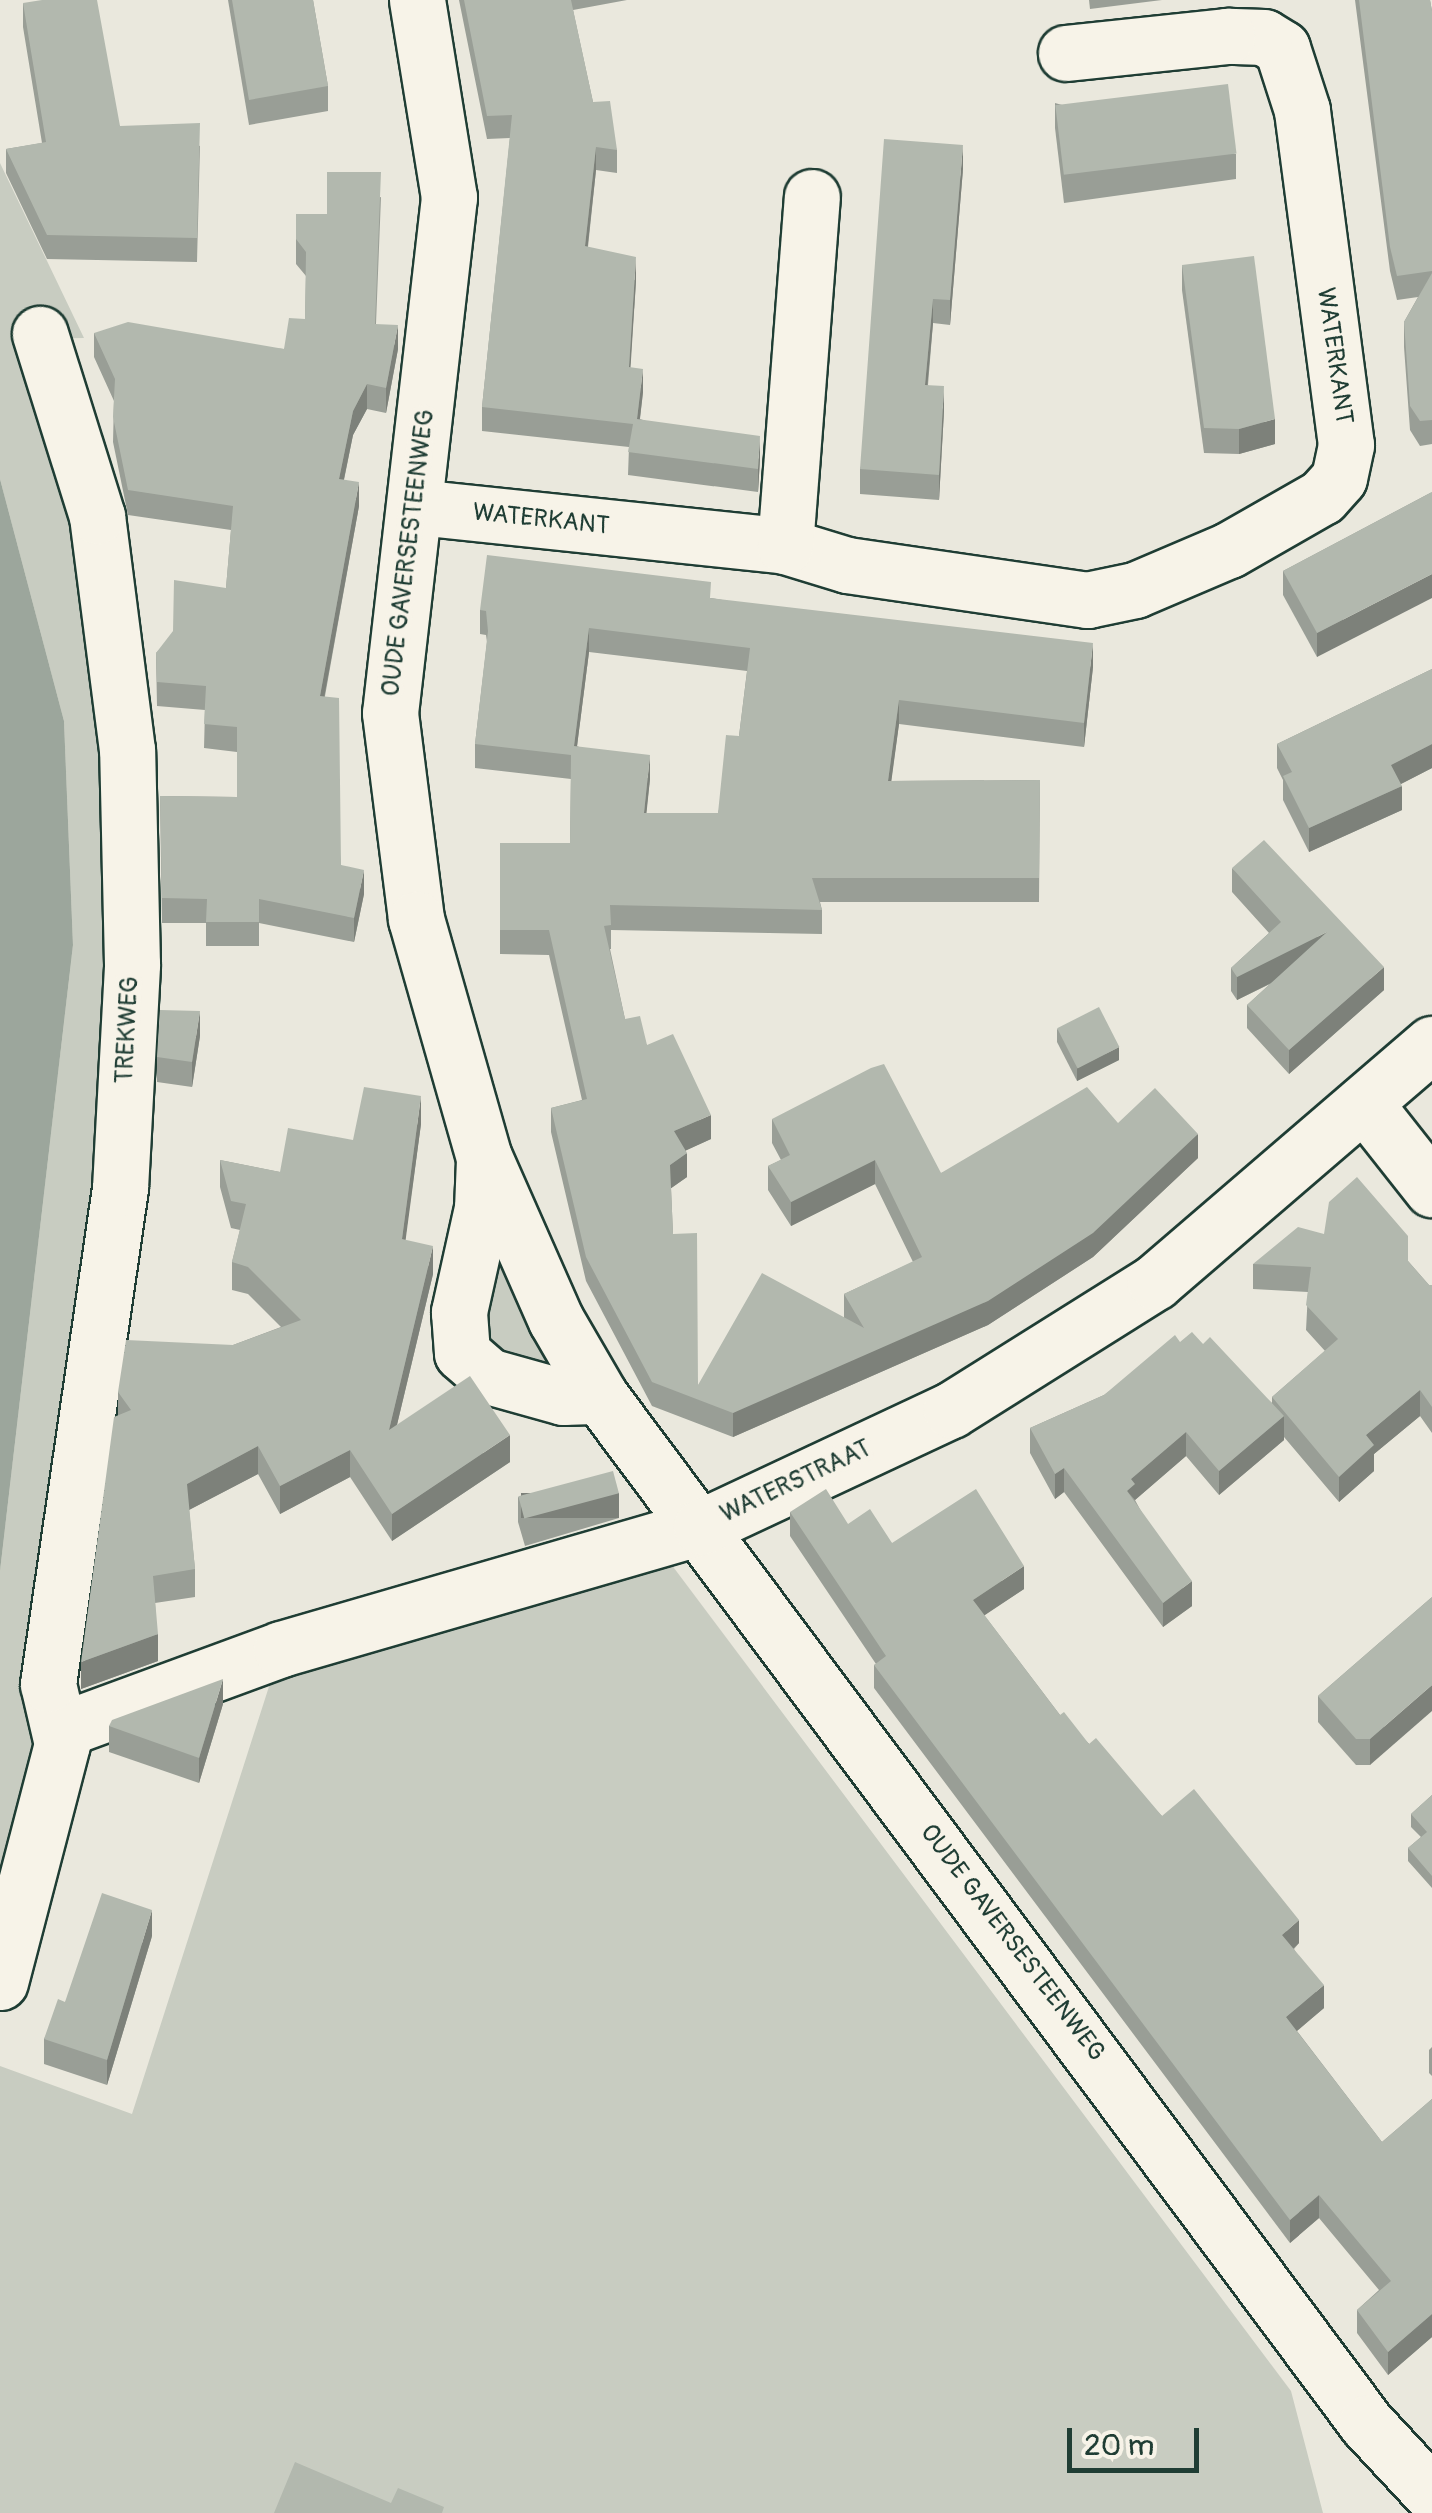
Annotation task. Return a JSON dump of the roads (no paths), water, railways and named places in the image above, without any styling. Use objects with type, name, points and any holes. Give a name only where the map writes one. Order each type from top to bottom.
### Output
[{"type":"street","name":"OUDE GAVERSESTEENWEG","points":[[417,0],[448,197],[418,507],[390,713],[416,918],[484,1157],[556,1320],[600,1396],[1366,2424],[1427,2493]]},
{"type":"street","name":"WATERKANT","points":[[418,507],[785,546],[848,564],[1087,600],[1136,590],[1229,550],[1322,497],[1339,478],[1346,445],[1310,169],[1298,96],[1282,48],[1264,37],[1227,36],[1066,53]]},
{"type":"street","points":[[785,546],[812,197]]},
{"type":"street","name":"TREKWEG","points":[[40,334],[98,516],[131,818],[132,964],[120,1188],[48,1684],[61,1730]]},
{"type":"street","name":"WATERSTRAAT","points":[[61,1730],[281,1649],[701,1527],[951,1410],[1058,1348],[1155,1282],[1432,1044]]},
{"type":"street","points":[[1364,1103],[1432,1190]]},
{"type":"street","name":"OUDE GAVERSESTEENWEG","points":[[484,1157],[482,1208],[459,1312],[462,1353],[488,1376],[563,1397],[600,1396]]},
{"type":"street","points":[[0,1982],[61,1730]]}]
